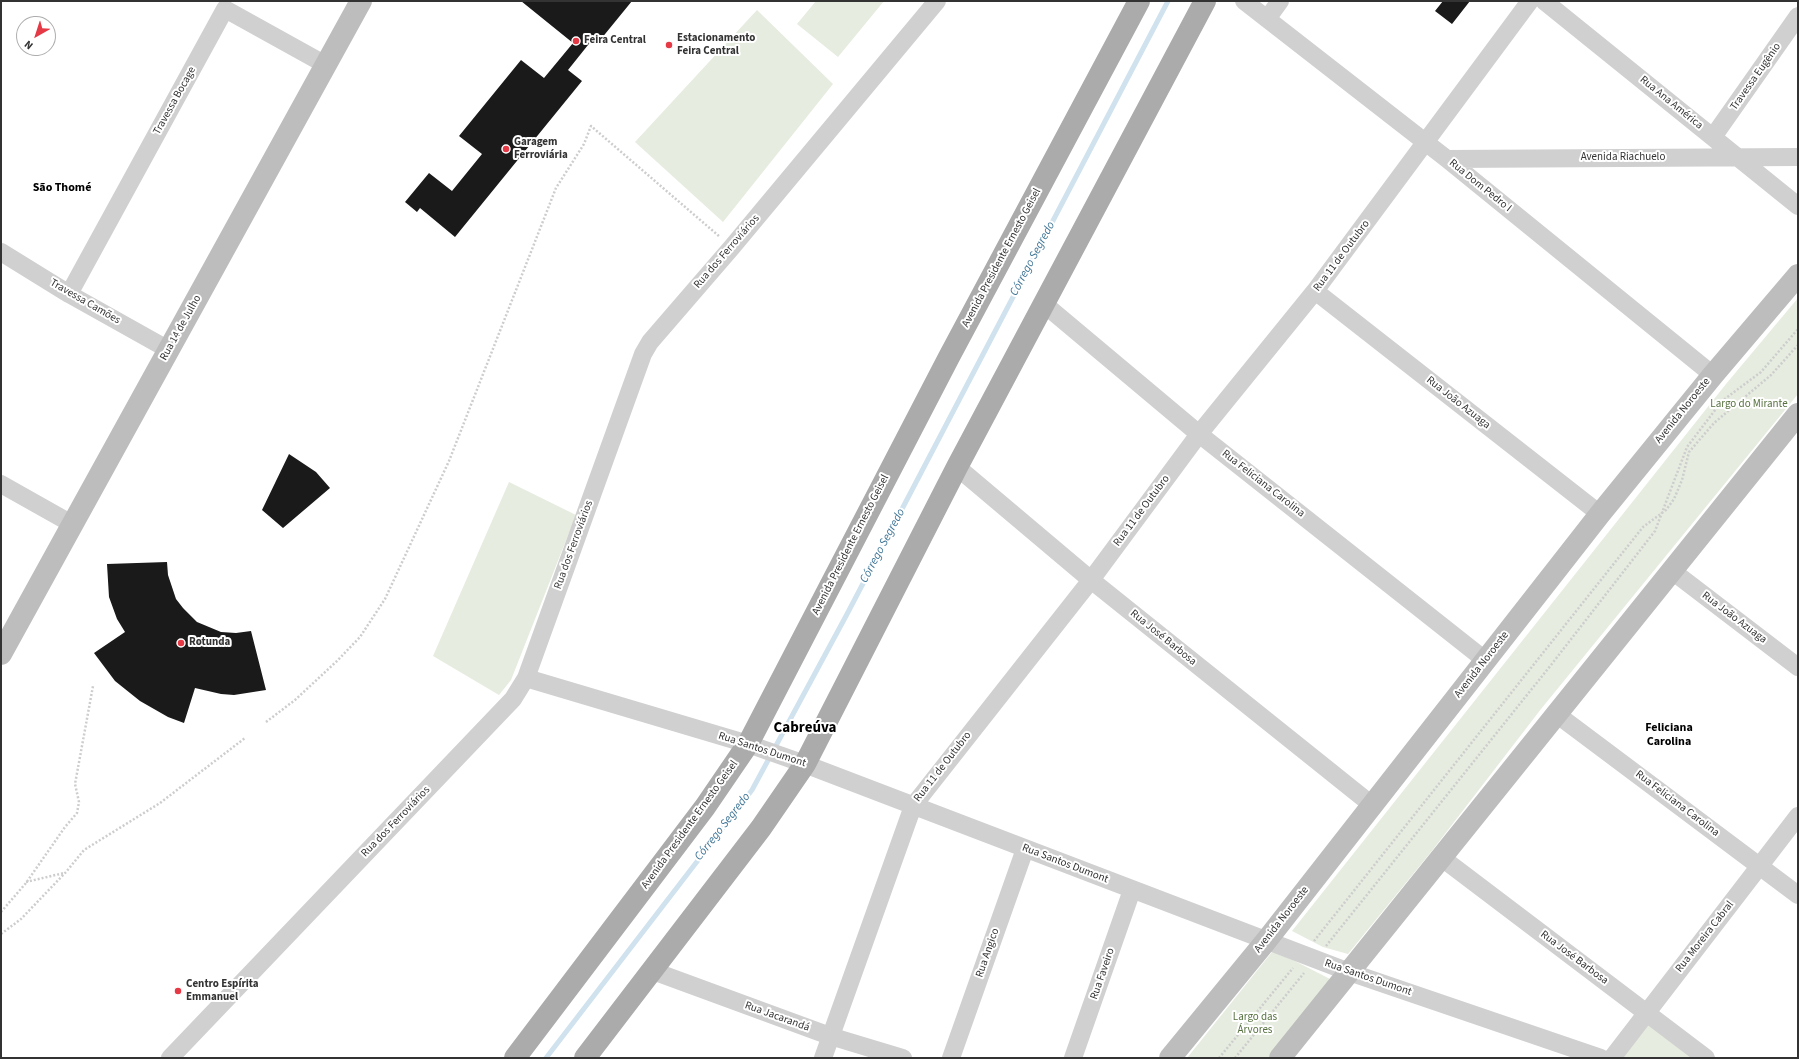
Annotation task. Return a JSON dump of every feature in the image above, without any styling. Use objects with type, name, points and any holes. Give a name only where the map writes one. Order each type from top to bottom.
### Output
[{"type":"main road","name":"Rua 14 de Julho","points":[[1,654],[361,1]]},
{"type":"main road","name":"Avenida Presidente Ernesto Geisel","points":[[515,1058],[751,745],[948,358],[1139,1]]},
{"type":"main road","points":[[585,1058],[761,828],[804,764],[957,468],[1205,1]]},
{"type":"main road","name":"Avenida Noroeste","points":[[1170,1058],[1266,941],[1600,514],[1713,375],[1798,276]]},
{"type":"main road","points":[[1280,1058],[1442,858],[1671,570],[1794,426]]},
{"type":"street","name":"Rua dos Ferroviários","points":[[170,1058],[513,699],[526,678],[643,354],[650,342],[732,247],[937,1]]},
{"type":"street","name":"Rua Dom Pedro I","points":[[1244,1],[1427,143],[1713,375]]},
{"type":"street","points":[[1267,18],[1280,1]]},
{"type":"street","name":"Rua 11 de Outubro","points":[[823,1058],[913,806],[1091,580],[1200,434],[1315,291],[1427,143],[1530,1]]},
{"type":"street","name":"Rua Ana América","points":[[1544,1],[1798,206]]},
{"type":"street","name":"Travessa Bocage","points":[[69,294],[225,10],[326,65]]},
{"type":"street","name":"Travessa Eugênio","points":[[1714,138],[1798,16]]},
{"type":"street","name":"Avenida Riachuelo","points":[[1447,159],[1798,157]]},
{"type":"street","name":"Travessa Camões","points":[[1,252],[69,294],[169,350]]},
{"type":"street","name":"Rua João Azuaga","points":[[1315,291],[1600,514]]},
{"type":"street","name":"Rua Feliciana Carolina","points":[[1044,304],[1200,434],[1485,660]]},
{"type":"street","name":"Rua José Barbosa","points":[[957,468],[1091,580],[1372,805]]},
{"type":"street","points":[[1,484],[72,524]]},
{"type":"street","name":"Rua João Azuaga","points":[[1671,570],[1798,667]]},
{"type":"street","name":"Rua Santos Dumont","points":[[526,678],[751,745],[1266,941],[1313,952],[1349,972],[1601,1058]]},
{"type":"street","name":"Rua Feliciana Carolina","points":[[1555,714],[1798,895]]},
{"type":"street","name":"Rua Moreira Cabral","points":[[1612,1058],[1798,816]]},
{"type":"street","name":"Rua Angico","points":[[952,1058],[1025,849]]},
{"type":"street","name":"Rua José Barbosa","points":[[1442,858],[1706,1058]]},
{"type":"street","name":"Rua Faveiro","points":[[1073,1058],[1132,890]]},
{"type":"street","name":"Rua Jacarandá","points":[[653,971],[830,1036],[903,1058]]},
{"type":"path","points":[[266,722],[295,700],[337,661],[360,637],[385,599],[449,461],[556,188],[584,144],[590,126],[732,247]]},
{"type":"path","points":[[1313,952],[1551,665],[1655,531],[1687,447],[1722,401],[1761,372],[1798,329]]},
{"type":"path","points":[[1235,1058],[1313,952],[1642,527],[1662,513],[1674,499],[1682,480],[1689,452],[1714,423],[1771,375],[1798,345]]},
{"type":"path","points":[[1,912],[26,882],[64,827],[77,813],[79,802],[75,784],[93,686]]},
{"type":"path","points":[[1,934],[21,919],[66,872],[84,850],[160,803],[245,738]]},
{"type":"path","points":[[26,882],[66,872]]},
{"type":"path","points":[[1219,1058],[1294,966]]},
{"type":"green space","points":[[816,1],[884,1],[838,57],[797,24]]},
{"type":"green space","points":[[757,10],[833,84],[723,222],[635,142]]},
{"type":"green space","name":"Largo do Mirante","points":[[1798,298],[1798,394],[1541,709],[1431,852],[1348,954],[1323,947],[1292,931],[1726,384]]},
{"type":"green space","points":[[509,482],[576,515],[511,680],[499,695],[433,656]]},
{"type":"green space","name":"Largo das Árvores","points":[[1272,952],[1293,960],[1330,979],[1270,1058],[1187,1058]]},
{"type":"green space","points":[[1648,1024],[1695,1058],[1627,1058],[1623,1056]]},
{"type":"building","points":[[521,1],[632,1],[601,39],[596,35],[568,70],[582,81],[455,237],[420,208],[417,212],[405,202],[429,173],[452,191],[482,154],[459,136],[521,60],[544,78],[573,43]]},
{"type":"building","points":[[1443,1],[1470,1],[1452,24],[1435,11]]},
{"type":"building","points":[[289,454],[316,472],[330,488],[283,528],[262,510]]},
{"type":"building","name":"Rotunda","points":[[167,562],[168,575],[176,599],[197,622],[221,632],[236,633],[251,631],[266,690],[234,695],[221,694],[195,688],[184,723],[168,717],[140,701],[115,681],[94,653],[125,632],[117,619],[109,597],[107,564]]},
{"type":"waterway","name":"Córrego Segredo","points":[[546,1058],[752,790],[846,616],[1168,1]]},
{"type":"place","name":"Feira Central","points":[[576,41]]},
{"type":"place","name":"Estacionamento Feira Central","points":[[669,45]]},
{"type":"place","name":"Garagem Ferroviária","points":[[506,149]]},
{"type":"place","name":"Rotunda","points":[[181,643]]},
{"type":"place","name":"Centro Espírita Emmanuel","points":[[178,991]]},
{"type":"district","name":"São Thomé","points":[[62,188]]},
{"type":"district","name":"Cabreúva","points":[[805,729]]},
{"type":"district","name":"Feliciana Carolina","points":[[1669,735]]}]
